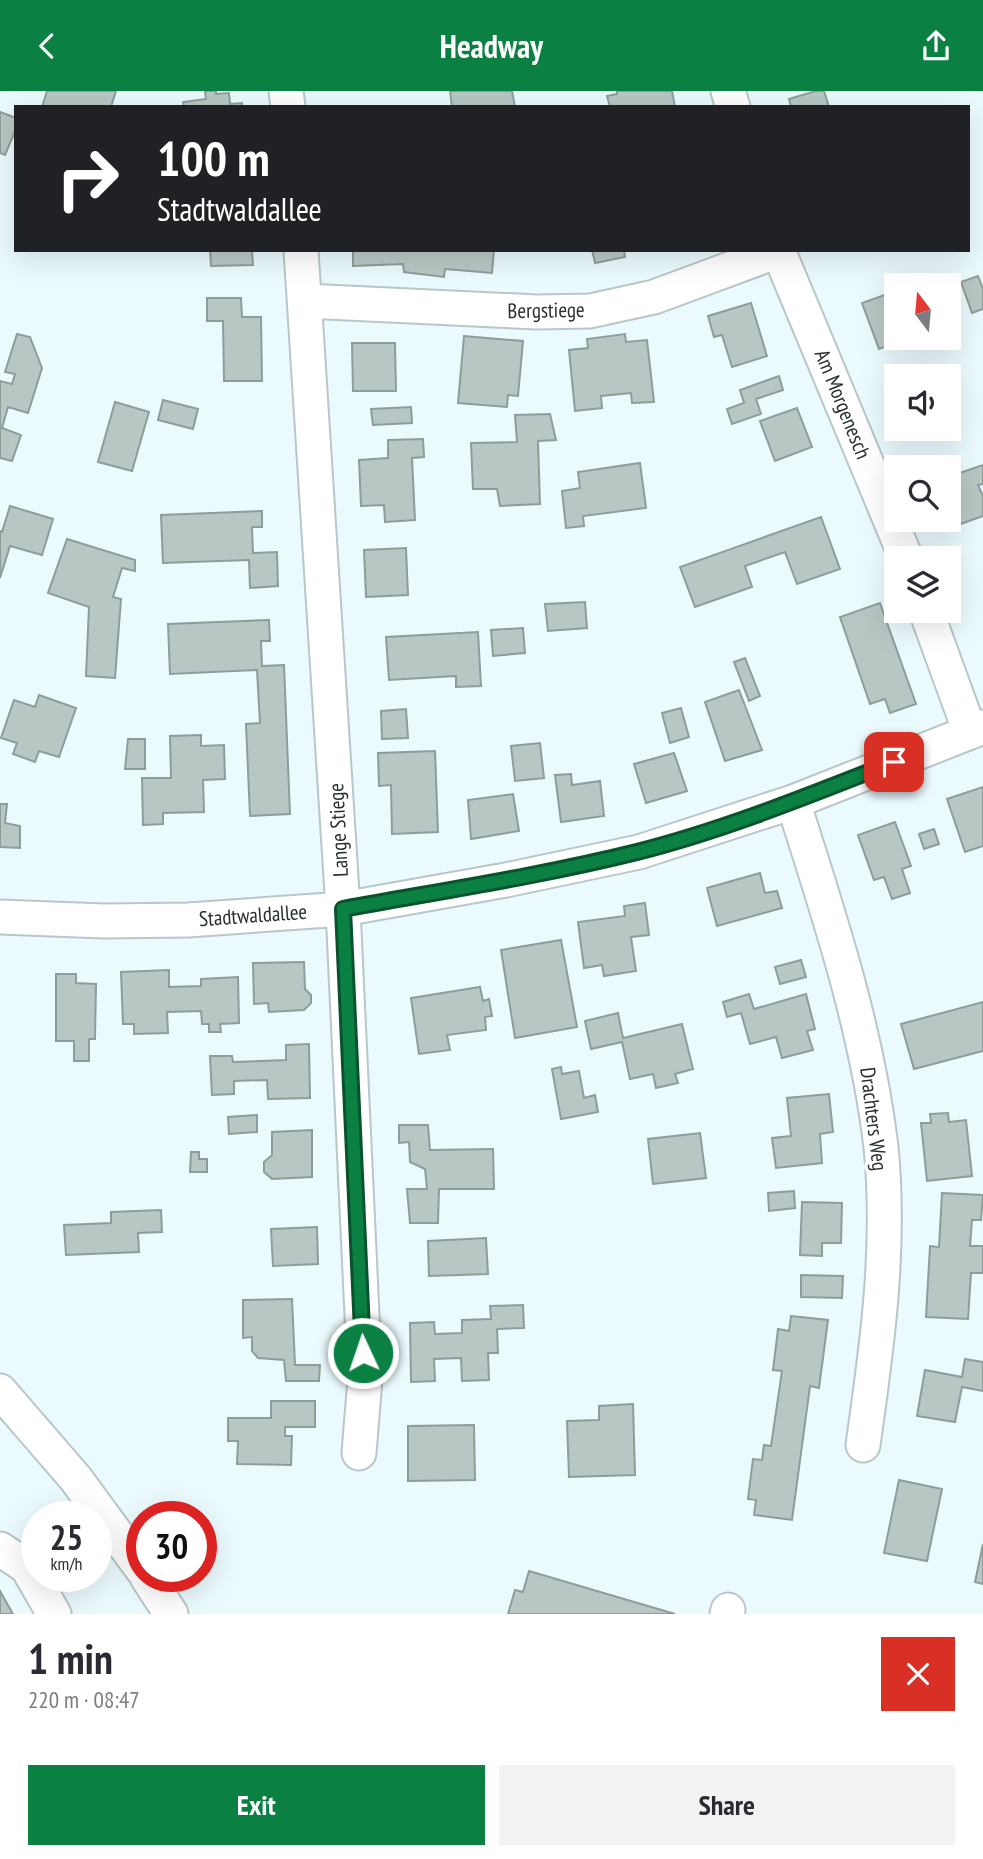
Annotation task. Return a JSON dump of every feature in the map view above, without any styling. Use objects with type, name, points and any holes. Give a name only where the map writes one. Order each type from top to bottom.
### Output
[{"type":"street","name":"Lange Stiege","points":[[301,252],[343,909],[365,1379],[359,1453]]},
{"type":"street","name":"Bergstiege","points":[[305,301],[537,312],[590,311],[654,297],[773,252]]},
{"type":"street","name":"Am Morgenesch","points":[[779,252],[901,546]]},
{"type":"street","points":[[931,623],[976,730]]},
{"type":"street","name":"Stadtwaldallee","points":[[0,917],[104,921],[188,920],[343,909],[506,880],[639,852],[793,802],[976,730]]},
{"type":"street","name":"Drachters Weg","points":[[793,802],[836,937],[867,1063],[881,1149],[881,1325],[863,1445]]},
{"type":"street","points":[[0,1391],[76,1479],[126,1547]]},
{"type":"street","points":[[0,1549],[27,1567],[54,1614]]},
{"type":"street","points":[[157,1592],[171,1614]]},
{"type":"building","points":[[47,91],[116,91],[112,105],[43,105]]},
{"type":"building","points":[[205,91],[229,93],[230,104],[242,105],[184,105],[183,102],[206,99]]},
{"type":"building","points":[[450,91],[512,91],[515,105],[452,105]]},
{"type":"building","points":[[617,91],[672,91],[675,105],[609,105],[607,96],[617,94]]},
{"type":"building","points":[[824,91],[828,105],[790,105],[789,99]]},
{"type":"building","points":[[0,112],[14,117],[14,134],[5,155],[0,153]]},
{"type":"building","points":[[210,252],[252,252],[253,265],[211,266]]},
{"type":"building","points":[[353,252],[494,252],[492,273],[445,269],[444,277],[404,272],[403,264],[353,266]]},
{"type":"building","points":[[592,252],[624,252],[625,257],[595,263]]},
{"type":"building","points":[[978,276],[983,289],[983,309],[972,313],[961,282]]},
{"type":"building","points":[[884,295],[884,347],[879,349],[862,303]]},
{"type":"building","points":[[207,298],[241,298],[242,317],[261,317],[262,381],[224,381],[223,321],[207,321]]},
{"type":"building","points":[[751,303],[767,356],[732,367],[722,335],[714,337],[708,316]]},
{"type":"building","points":[[17,334],[30,337],[42,368],[28,413],[8,407],[2,428],[21,435],[12,461],[0,458],[0,381],[12,384],[15,374],[5,372]]},
{"type":"building","points":[[625,334],[626,342],[647,340],[654,402],[632,403],[631,393],[601,396],[602,408],[575,411],[569,350],[588,348],[587,339]]},
{"type":"building","points":[[464,336],[523,341],[518,396],[508,395],[507,407],[458,403]]},
{"type":"building","points":[[352,343],[395,343],[396,391],[353,391]]},
{"type":"building","points":[[779,376],[783,390],[756,399],[761,414],[732,424],[727,409],[744,403],[740,390]]},
{"type":"building","points":[[163,400],[198,409],[193,429],[158,420]]},
{"type":"building","points":[[115,402],[149,412],[132,471],[98,462]]},
{"type":"building","points":[[411,407],[412,423],[373,425],[371,409]]},
{"type":"building","points":[[797,408],[812,447],[775,461],[760,421]]},
{"type":"building","points":[[550,414],[556,440],[538,441],[540,504],[500,506],[497,489],[473,489],[471,443],[517,442],[515,415]]},
{"type":"building","points":[[423,439],[424,457],[412,458],[415,520],[385,522],[384,505],[361,506],[359,460],[388,458],[388,440]]},
{"type":"building","points":[[640,463],[646,508],[583,516],[584,526],[566,528],[562,491],[580,488],[578,472]]},
{"type":"building","points":[[983,465],[983,484],[978,485],[983,496],[983,516],[961,524],[961,473]]},
{"type":"building","points":[[10,506],[53,519],[42,555],[10,546],[0,578],[0,531],[2,532]]},
{"type":"building","points":[[262,511],[262,527],[252,527],[253,553],[277,552],[278,586],[250,588],[249,560],[163,563],[161,515]]},
{"type":"building","points":[[821,517],[840,569],[797,584],[785,552],[745,566],[752,587],[695,607],[680,567]]},
{"type":"building","points":[[67,539],[135,560],[135,571],[122,568],[113,597],[121,599],[115,678],[86,676],[89,607],[48,593]]},
{"type":"building","points":[[406,548],[408,595],[366,597],[364,550]]},
{"type":"building","points":[[585,602],[587,628],[548,631],[545,604]]},
{"type":"building","points":[[880,603],[884,623],[887,623],[916,704],[890,713],[885,699],[870,704],[840,617]]},
{"type":"building","points":[[269,620],[270,641],[261,641],[262,666],[284,665],[290,814],[250,816],[246,724],[260,723],[257,670],[170,674],[168,624]]},
{"type":"building","points":[[523,628],[525,653],[493,656],[491,630]]},
{"type":"building","points":[[478,632],[481,686],[456,687],[456,676],[389,680],[386,637]]},
{"type":"building","points":[[745,658],[760,696],[749,701],[734,662]]},
{"type":"building","points":[[739,690],[762,750],[725,761],[705,702]]},
{"type":"building","points":[[39,695],[76,708],[59,757],[39,751],[35,762],[13,754],[17,743],[1,738],[14,700],[35,707]]},
{"type":"building","points":[[681,708],[689,737],[670,743],[662,713]]},
{"type":"building","points":[[406,709],[408,738],[382,739],[381,711]]},
{"type":"building","points":[[201,735],[201,746],[224,745],[225,779],[203,780],[204,812],[163,813],[163,824],[143,825],[142,778],[171,778],[170,736]]},
{"type":"building","points":[[128,739],[145,739],[145,769],[125,769]]},
{"type":"building","points":[[540,743],[544,778],[515,781],[511,746]]},
{"type":"building","points":[[435,751],[438,832],[392,834],[391,785],[379,786],[378,753]]},
{"type":"building","points":[[674,753],[687,791],[646,803],[634,764]]},
{"type":"building","points":[[571,774],[572,785],[600,781],[604,816],[561,822],[555,775]]},
{"type":"building","points":[[983,787],[983,846],[965,852],[947,799]]},
{"type":"building","points":[[513,794],[519,831],[471,839],[468,800]]},
{"type":"building","points":[[0,804],[7,804],[5,823],[20,826],[20,848],[0,847]]},
{"type":"building","points":[[895,822],[911,866],[902,869],[910,893],[892,899],[884,877],[874,880],[858,835]]},
{"type":"building","points":[[934,829],[939,844],[924,849],[919,834]]},
{"type":"building","points":[[760,873],[765,893],[777,891],[782,908],[717,926],[707,888]]},
{"type":"building","points":[[645,903],[649,935],[631,937],[636,971],[604,976],[602,965],[584,968],[578,922],[625,916],[624,906]]},
{"type":"building","points":[[561,940],[577,1027],[515,1038],[501,950]]},
{"type":"building","points":[[801,960],[806,977],[780,984],[775,967]]},
{"type":"building","points":[[304,962],[305,989],[311,995],[311,1003],[304,1010],[269,1012],[268,1003],[254,1004],[253,963]]},
{"type":"building","points":[[169,970],[169,987],[201,986],[201,979],[238,977],[239,1023],[220,1024],[221,1032],[209,1032],[209,1024],[202,1024],[201,1011],[167,1012],[168,1033],[134,1034],[134,1024],[123,1024],[121,972]]},
{"type":"building","points":[[56,974],[76,974],[76,983],[96,984],[95,1039],[89,1039],[89,1061],[74,1061],[74,1041],[56,1041]]},
{"type":"building","points":[[480,987],[483,1001],[489,999],[492,1016],[485,1017],[486,1030],[447,1035],[450,1050],[419,1054],[411,998]]},
{"type":"building","points":[[749,994],[754,1009],[806,994],[815,1029],[807,1031],[813,1050],[782,1058],[776,1037],[750,1044],[741,1013],[727,1017],[723,1002]]},
{"type":"building","points":[[983,1002],[983,1051],[914,1069],[901,1024]]},
{"type":"building","points":[[618,1013],[623,1038],[682,1024],[693,1069],[675,1074],[678,1083],[656,1088],[653,1074],[630,1079],[622,1042],[591,1049],[585,1021]]},
{"type":"building","points":[[309,1044],[310,1098],[268,1099],[267,1080],[234,1081],[234,1094],[212,1095],[210,1056],[232,1056],[233,1062],[286,1060],[286,1045]]},
{"type":"building","points":[[561,1067],[562,1074],[579,1071],[584,1098],[595,1095],[598,1112],[561,1119],[552,1069]]},
{"type":"building","points":[[829,1094],[833,1132],[820,1134],[822,1163],[776,1168],[772,1138],[791,1136],[787,1098]]},
{"type":"building","points":[[948,1113],[949,1122],[966,1120],[972,1176],[927,1181],[921,1123],[931,1123],[930,1114]]},
{"type":"building","points":[[257,1115],[257,1132],[229,1134],[228,1117]]},
{"type":"building","points":[[399,1125],[428,1125],[430,1150],[493,1149],[494,1189],[439,1189],[438,1223],[410,1223],[407,1189],[427,1189],[425,1169],[410,1162],[409,1142],[399,1143]]},
{"type":"building","points":[[312,1130],[312,1177],[272,1179],[264,1172],[264,1162],[272,1155],[272,1132]]},
{"type":"building","points":[[700,1133],[706,1178],[653,1184],[648,1139]]},
{"type":"building","points":[[191,1152],[199,1152],[199,1159],[207,1159],[207,1172],[190,1172]]},
{"type":"building","points":[[794,1191],[795,1208],[769,1211],[768,1193]]},
{"type":"building","points":[[942,1193],[983,1195],[981,1220],[972,1220],[970,1246],[983,1246],[983,1273],[971,1273],[968,1319],[926,1317],[930,1246],[939,1247]]},
{"type":"building","points":[[802,1202],[842,1203],[841,1243],[822,1243],[822,1256],[800,1255]]},
{"type":"building","points":[[161,1210],[162,1232],[138,1233],[139,1252],[66,1255],[64,1225],[111,1223],[111,1212]]},
{"type":"building","points":[[317,1227],[318,1264],[273,1266],[271,1229]]},
{"type":"building","points":[[486,1238],[488,1274],[429,1276],[428,1241]]},
{"type":"building","points":[[801,1275],[843,1276],[842,1298],[801,1297]]},
{"type":"building","points":[[292,1299],[295,1365],[320,1365],[319,1381],[286,1381],[284,1360],[258,1358],[252,1351],[252,1337],[243,1338],[243,1300]]},
{"type":"building","points":[[523,1305],[524,1328],[497,1329],[498,1353],[488,1353],[489,1380],[462,1381],[461,1358],[434,1359],[435,1381],[411,1382],[410,1323],[434,1322],[435,1334],[462,1333],[462,1320],[491,1319],[490,1306]]},
{"type":"building","points":[[791,1316],[828,1320],[819,1388],[810,1386],[792,1520],[754,1515],[756,1500],[748,1499],[753,1459],[762,1460],[764,1445],[771,1446],[782,1371],[773,1370],[778,1329],[789,1331]]},
{"type":"building","points":[[965,1359],[983,1362],[983,1391],[962,1387],[955,1422],[917,1416],[925,1370],[962,1377]]},
{"type":"building","points":[[271,1401],[315,1401],[315,1427],[285,1427],[285,1436],[292,1436],[291,1465],[237,1464],[238,1441],[228,1441],[228,1418],[271,1418]]},
{"type":"building","points":[[633,1404],[635,1475],[569,1477],[567,1421],[599,1420],[599,1406]]},
{"type":"building","points":[[474,1425],[475,1480],[408,1481],[408,1426]]},
{"type":"building","points":[[899,1480],[942,1489],[927,1561],[884,1553]]},
{"type":"building","points":[[983,1544],[983,1584],[975,1582]]},
{"type":"building","points":[[529,1571],[675,1614],[508,1614],[515,1590],[523,1592]]},
{"type":"building","points":[[0,1591],[13,1614],[0,1614]]},
{"type":"route","points":[[363,1353],[343,909],[506,880],[639,852],[793,802],[894,762]]}]
